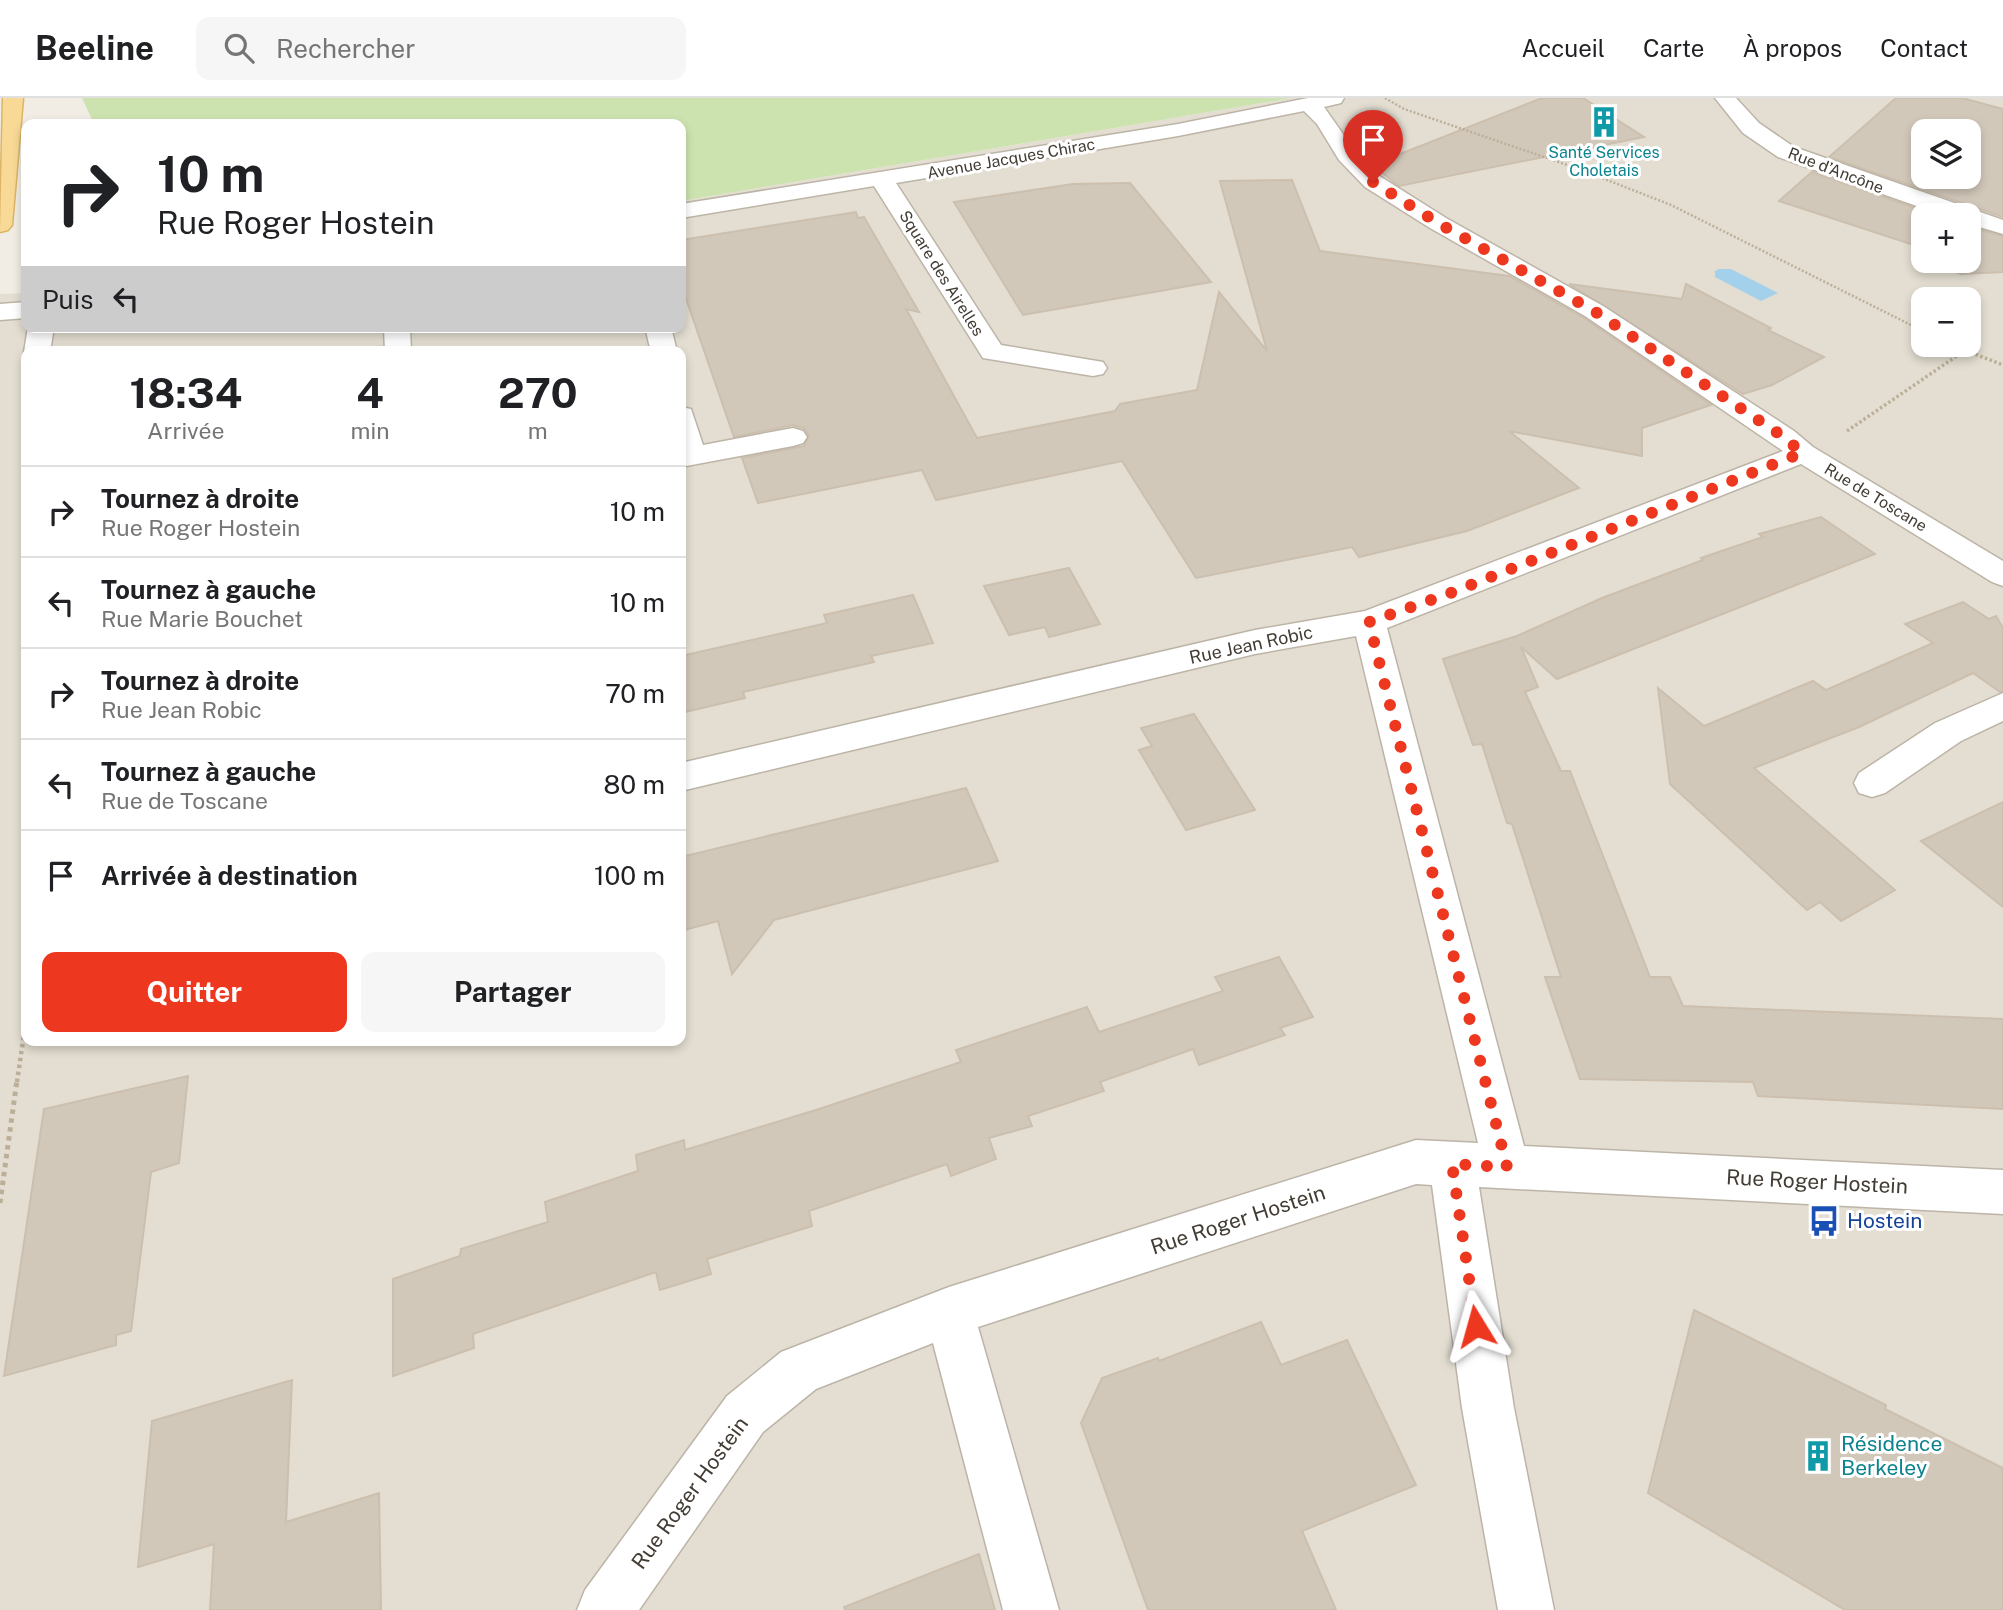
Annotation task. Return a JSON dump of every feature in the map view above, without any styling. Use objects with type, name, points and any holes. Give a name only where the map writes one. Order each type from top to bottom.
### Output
[{"type":"main road","points":[[0,225],[13,98]]},
{"type":"street","name":"Avenue Jacques Chirac","points":[[686,210],[1178,130],[1339,98]]},
{"type":"street","name":"Rue d’Ancône","points":[[1725,98],[1751,128],[1786,152],[1930,203]]},
{"type":"street","name":"Rue de Toscane","points":[[1310,103],[1325,120],[1347,155],[1373,182],[1438,223],[1594,311],[1784,437],[1802,453],[2003,575]]},
{"type":"street","name":"Square des Airelles","points":[[881,180],[891,191],[992,352],[1093,368]]},
{"type":"street","points":[[1981,221],[2003,228]]},
{"type":"street","points":[[0,312],[21,310]]},
{"type":"street","points":[[686,457],[793,437]]},
{"type":"street","name":"Rue Jean Robic","points":[[686,776],[1241,645],[1369,622],[1448,594],[1802,453]]},
{"type":"street","points":[[1369,622],[1507,1167]]},
{"type":"street","points":[[1872,783],[1948,732],[2003,706]]},
{"type":"street","name":"Rue Roger Hostein","points":[[605,1610],[745,1414],[799,1370],[949,1312],[1416,1163],[2003,1192]]},
{"type":"street","points":[[1452,1164],[1488,1408],[1527,1610]]},
{"type":"street","points":[[949,1312],[1031,1610]]},
{"type":"path","points":[[1385,98],[1404,109],[1671,205],[1911,325]]},
{"type":"path","points":[[1802,453],[1835,440],[1955,357]]},
{"type":"path","points":[[1981,357],[2003,365]]},
{"type":"path","points":[[0,1203],[22,1046]]},
{"type":"shaded area","points":[[1292,98],[2003,98],[2003,1610],[0,1610],[0,294],[21,293],[21,333],[686,333],[686,200]]},
{"type":"green space","points":[[82,98],[1292,98],[686,200],[686,119],[92,119]]},
{"type":"water","points":[[1731,269],[1778,293],[1761,301],[1715,277],[1715,271]]},
{"type":"building","points":[[1542,98],[1583,98],[1644,137],[1399,186],[1372,165]]},
{"type":"building","points":[[1896,98],[1962,98],[2003,109],[2003,217],[1981,209],[1981,203],[1962,203],[1922,189],[1981,189],[1981,119],[1911,119],[1911,185],[1829,157]]},
{"type":"building","points":[[1812,172],[1911,207],[1911,244],[1779,201]]},
{"type":"building","points":[[1292,180],[1320,251],[1509,276],[1584,318],[1711,405],[1642,428],[1642,456],[1509,431],[1579,488],[1467,531],[1359,557],[1352,547],[1196,578],[1122,461],[936,500],[922,470],[758,503],[742,458],[804,446],[809,436],[804,428],[793,425],[734,437],[686,298],[686,239],[856,212],[858,218],[864,217],[919,312],[906,309],[977,438],[1115,411],[1120,404],[1197,390],[1219,292],[1267,351],[1220,181]]},
{"type":"building","points":[[1130,183],[1211,282],[1023,315],[954,202],[1073,184]]},
{"type":"building","points":[[1981,230],[2003,236],[2003,272],[1961,274],[1958,273],[1981,273]]},
{"type":"building","points":[[1569,284],[1682,299],[1686,284],[1771,328],[1768,330],[1824,357],[1772,385],[1743,394]]},
{"type":"building","points":[[1821,517],[1875,554],[1557,679],[1521,647],[1538,687],[1525,692],[1561,771],[1570,771],[1650,977],[1670,977],[1683,1006],[2003,1019],[2003,1109],[1758,1096],[1753,1082],[1580,1079],[1545,977],[1561,977],[1512,824],[1507,823],[1482,744],[1473,745],[1443,659],[1517,636],[1602,598],[1703,560],[1701,558],[1763,537],[1759,534]]},
{"type":"building","points":[[1069,568],[1100,624],[1049,637],[1045,627],[1009,635],[984,586]]},
{"type":"building","points":[[913,595],[933,643],[871,656],[874,662],[743,692],[745,698],[686,712],[686,655],[827,623],[824,615]]},
{"type":"building","points":[[1963,602],[1989,619],[1996,616],[2003,628],[2003,691],[2000,692],[1973,673],[1859,727],[1754,768],[1895,890],[1841,921],[1820,902],[1807,910],[1670,784],[1658,688],[1704,726],[1813,681],[1826,690],[1933,643],[1905,624]]},
{"type":"building","points":[[1194,714],[1255,810],[1186,830],[1139,750],[1152,746],[1141,728]]},
{"type":"building","points":[[966,788],[998,861],[774,920],[732,974],[718,921],[686,930],[686,856]]},
{"type":"building","points":[[2003,802],[2003,907],[1921,841]]},
{"type":"building","points":[[1279,957],[1313,1017],[1280,1028],[1285,1035],[1199,1065],[1193,1049],[1100,1082],[1104,1091],[1028,1116],[1032,1126],[989,1138],[996,1159],[951,1176],[947,1164],[809,1211],[812,1226],[707,1259],[711,1274],[660,1290],[656,1272],[473,1334],[474,1348],[393,1376],[393,1279],[460,1256],[461,1249],[548,1222],[545,1202],[638,1171],[636,1155],[684,1140],[685,1150],[819,1109],[961,1062],[956,1050],[1087,1007],[1099,1032],[1223,991],[1215,977]]},
{"type":"building","points":[[188,1076],[179,1163],[151,1172],[131,1331],[116,1335],[116,1345],[4,1376],[44,1109]]},
{"type":"building","name":"Résidence Berkeley","points":[[1694,1310],[1886,1405],[1885,1409],[2003,1468],[2003,1610],[1845,1610],[1648,1493]]},
{"type":"building","points":[[1261,1322],[1281,1365],[1347,1340],[1416,1485],[1302,1531],[1336,1610],[1148,1610],[1081,1423],[1102,1378],[1158,1358],[1159,1361]]},
{"type":"building","points":[[292,1380],[286,1522],[379,1493],[381,1610],[210,1610],[214,1544],[138,1567],[152,1421]]},
{"type":"building","points":[[979,1554],[995,1610],[845,1610],[844,1607]]},
{"type":"place","name":"Santé Services Choletais","points":[[1604,122]]},
{"type":"place","name":"Hostein","points":[[1824,1221]]},
{"type":"place","name":"Résidence Berkeley","points":[[1818,1456]]},
{"type":"route","points":[[1373,182],[1438,223],[1594,311],[1784,437],[1802,453],[1448,594],[1369,622],[1507,1167],[1452,1164],[1476,1326]]}]
